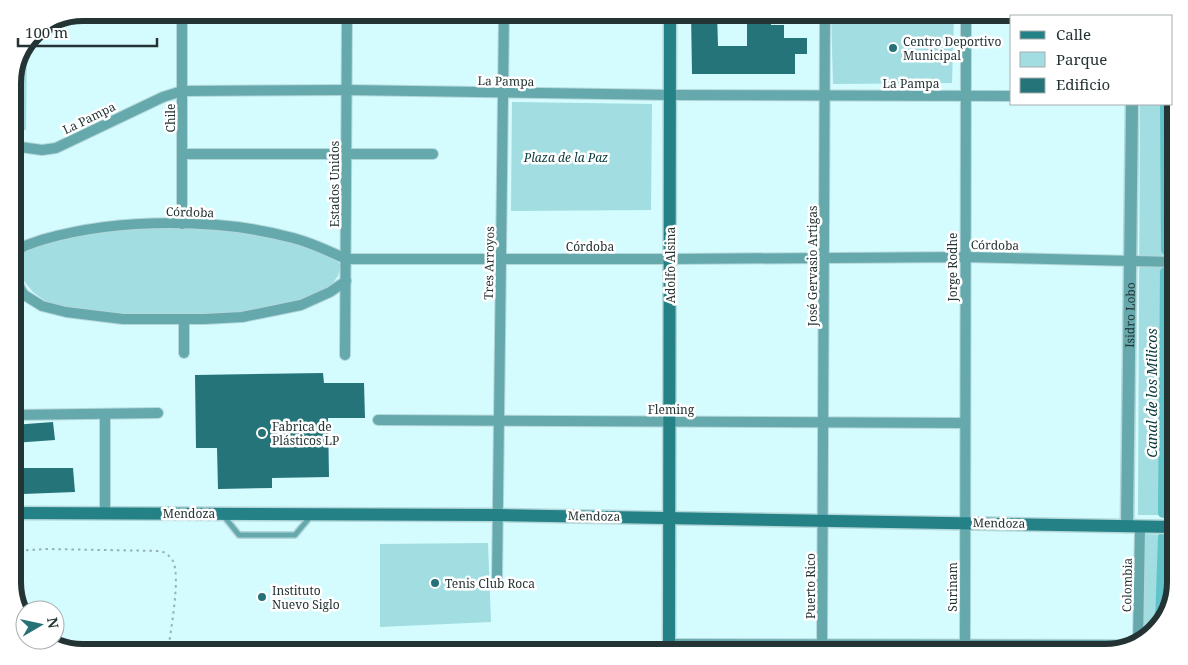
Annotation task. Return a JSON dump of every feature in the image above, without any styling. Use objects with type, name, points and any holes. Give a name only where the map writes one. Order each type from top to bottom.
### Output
[{"type":"main road","name":"Adolfo Alsina","points":[[669,644],[670,21]]},
{"type":"main road","name":"Mendoza","points":[[21,513],[497,515],[1167,527]]},
{"type":"street","name":"Chile","points":[[182,21],[182,224]]},
{"type":"street","name":"Estados Unidos","points":[[345,355],[347,21]]},
{"type":"street","name":"Tres Arroyos","points":[[497,580],[504,21]]},
{"type":"street","name":"José Gervasio Artigas","points":[[823,520],[825,21]]},
{"type":"street","name":"Jorge Rodhe","points":[[964,522],[966,21]]},
{"type":"street","name":"La Pampa","points":[[21,147],[42,150],[56,148],[164,96],[182,91],[347,90],[670,95],[1010,96]]},
{"type":"street","name":"Isidro Lobo","points":[[1132,105],[1131,260],[1134,526]]},
{"type":"street","points":[[182,154],[433,154]]},
{"type":"street","name":"Córdoba","points":[[21,248],[44,239],[98,228],[135,224],[182,224],[215,225],[293,238],[310,243],[346,259],[965,257],[1167,262]]},
{"type":"street","points":[[21,294],[42,306],[74,313],[123,319],[184,320],[242,317],[293,307],[317,299],[346,281]]},
{"type":"street","points":[[21,291],[25,297]]},
{"type":"street","points":[[184,320],[184,353]]},
{"type":"street","points":[[21,415],[158,413]]},
{"type":"street","points":[[105,414],[106,513]]},
{"type":"street","name":"Fleming","points":[[378,420],[964,423]]},
{"type":"street","name":"Puerto Rico","points":[[822,644],[823,520]]},
{"type":"street","name":"Surinam","points":[[964,522],[965,644]]},
{"type":"street","name":"Colombia","points":[[1134,526],[1138,634]]},
{"type":"lane","points":[[221,513],[238,535],[295,535],[314,514]]},
{"type":"path","points":[[21,550],[161,551],[167,554],[173,561],[175,574],[169,644]]},
{"type":"green space","name":"Centro Deportivo Municipal","points":[[831,21],[954,21],[952,83],[833,84]]},
{"type":"green space","points":[[27,58],[26,130],[21,130],[21,79]]},
{"type":"green space","name":"Plaza de la Paz","points":[[512,102],[652,104],[651,210],[511,211]]},
{"type":"green space","points":[[1140,105],[1167,105],[1167,515],[1138,515]]},
{"type":"green space","points":[[182,224],[292,239],[336,260],[341,265],[338,276],[330,287],[316,297],[241,315],[156,318],[66,309],[48,303],[33,292],[24,281],[21,270],[21,254],[26,248],[75,234]]},
{"type":"green space","points":[[1144,534],[1167,535],[1165,598],[1154,619],[1143,630]]},
{"type":"green space","name":"Tenis Club Roca","points":[[488,543],[491,622],[380,627],[380,544]]},
{"type":"building","points":[[691,21],[717,21],[718,46],[747,46],[747,21],[771,21],[771,25],[784,25],[784,38],[807,38],[807,54],[795,54],[795,74],[692,74]]},
{"type":"building","name":"Fabrica de Plásticos LP","points":[[323,373],[324,383],[364,383],[365,418],[328,418],[329,477],[272,478],[272,488],[218,489],[217,448],[196,448],[195,375]]},
{"type":"building","points":[[53,422],[55,440],[21,442],[21,424]]},
{"type":"building","points":[[24,468],[73,468],[75,492],[23,494]]},
{"type":"waterway","name":"Canal de los Milicos","points":[[1165,105],[1166,250]]},
{"type":"waterway","name":"Canal de los Milicos","points":[[1163,513],[1165,272]]},
{"type":"waterway","name":"Canal de los Milicos","points":[[1161,608],[1163,537]]},
{"type":"place","name":"Centro Deportivo Municipal","points":[[893,48]]},
{"type":"place","name":"Fabrica de Plásticos LP","points":[[262,433]]},
{"type":"place","name":"Tenis Club Roca","points":[[435,583]]},
{"type":"place","name":"Instituto Nuevo Siglo","points":[[262,597]]}]
